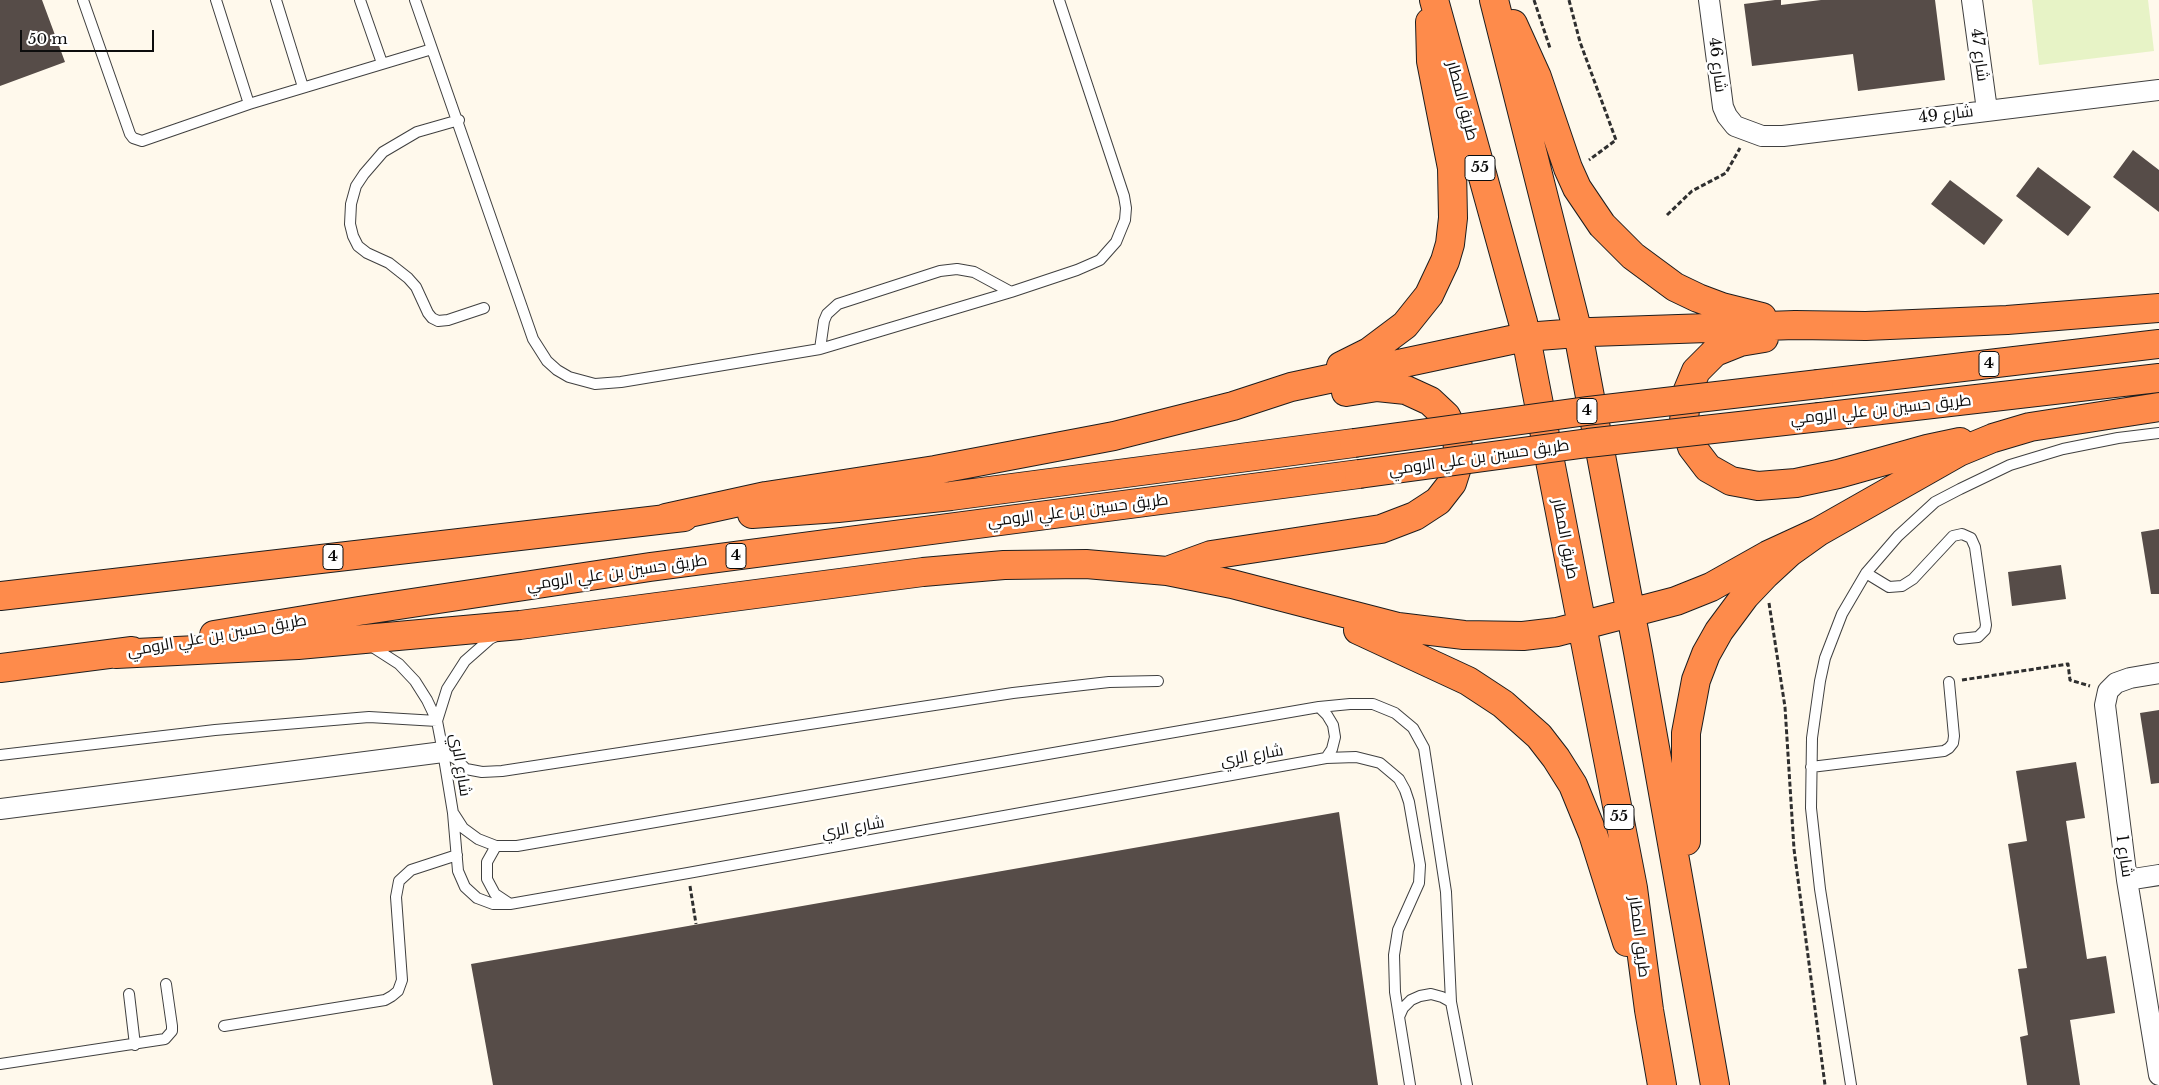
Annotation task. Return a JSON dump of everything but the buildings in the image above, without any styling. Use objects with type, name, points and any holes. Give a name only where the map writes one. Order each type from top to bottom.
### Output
[{"type":"highway","name":"طريق المطار","points":[[1434,0],[1523,322],[1633,888],[1649,1010],[1662,1085]]},
{"type":"highway","points":[[666,518],[766,496],[935,470],[1114,436],[1224,408],[1291,387],[1345,365],[1388,340],[1418,310],[1428,295],[1445,261],[1453,218],[1454,193],[1448,143],[1431,61],[1429,29],[1434,0]]},
{"type":"highway","points":[[1494,0],[1578,333],[1631,613],[1715,1085]]},
{"type":"highway","points":[[1501,0],[1537,77],[1560,148],[1578,188],[1589,207],[1617,241],[1653,272],[1698,298],[1722,307],[1795,326]]},
{"type":"highway","points":[[1291,387],[1525,337],[1578,333],[1795,326],[1866,326],[2007,320],[2159,308]]},
{"type":"highway","points":[[1795,326],[1785,333],[1773,337],[1740,342],[1715,352],[1696,371],[1686,396],[1684,422],[1692,447],[1708,468],[1731,482],[1758,486],[1796,483],[1838,474],[1927,449],[1993,438],[2049,424],[2159,406]]},
{"type":"highway","name":"طريق حسين بن علي الرومي","points":[[0,596],[666,518],[781,513],[894,502],[1596,410],[2159,344]]},
{"type":"highway","name":"طريق حسين بن علي الرومي","points":[[0,668],[116,654],[298,620],[650,567],[1588,444],[2159,378]]},
{"type":"highway","points":[[1167,571],[1181,564],[1211,555],[1381,529],[1428,510],[1446,493],[1457,472],[1459,449],[1453,427],[1446,416],[1430,401],[1406,390],[1392,388],[1363,389],[1310,396],[1291,387]]},
{"type":"highway","points":[[116,654],[238,649],[359,640],[520,625],[923,572],[995,566],[1086,564],[1167,571],[1232,584],[1398,627],[1464,635],[1523,636],[1557,632],[1582,626],[1676,601],[1711,587],[1768,555],[1818,532],[1959,452],[1993,438]]},
{"type":"highway","points":[[1687,925],[1684,760],[1690,706],[1696,680],[1706,654],[1715,638],[1745,596],[1790,552],[1818,532]]},
{"type":"highway","points":[[1293,601],[1468,681],[1503,704],[1539,736],[1573,785],[1592,834],[1649,1010]]},
{"type":"street","name":"شارع 46","points":[[1709,0],[1723,107],[1727,116],[1741,129]]},
{"type":"street","name":"شارع 47","points":[[1972,0],[1986,110]]},
{"type":"street","name":"شارع 49","points":[[1741,129],[1762,136],[1783,136],[2159,90]]},
{"type":"street","points":[[2108,691],[2116,683],[2130,678],[2159,673]]},
{"type":"street","name":"شارع 1","points":[[2108,691],[2105,705],[2106,721],[2127,880],[2159,1075]]},
{"type":"street","points":[[0,809],[443,752]]},
{"type":"street","points":[[2127,880],[2159,875]]},
{"type":"lane","points":[[83,0],[128,130],[133,138],[142,141],[249,104],[432,49]]},
{"type":"lane","points":[[216,0],[249,104]]},
{"type":"lane","points":[[276,0],[303,87]]},
{"type":"lane","points":[[360,0],[382,63]]},
{"type":"lane","points":[[415,0],[459,120],[533,338],[547,361],[557,370],[581,382],[608,384],[820,350],[1011,292],[1083,268],[1100,260],[1116,242],[1125,220],[1124,196],[1059,0]]},
{"type":"lane","points":[[459,120],[417,132],[383,152],[356,186],[351,204],[350,224],[358,246],[367,253],[389,263],[408,278],[416,287],[432,318],[438,321],[448,320],[484,308]]},
{"type":"lane","points":[[820,350],[824,321],[827,314],[838,304],[940,271],[957,269],[974,272],[1011,292]]},
{"type":"lane","points":[[1851,1085],[1820,889],[1811,808],[1811,767],[1815,710],[1825,658],[1842,614],[1866,573],[1898,536],[1935,502],[1984,476],[2010,465],[2063,448],[2159,432]]},
{"type":"lane","points":[[1866,573],[1889,587],[1902,586],[1913,579],[1953,536],[1962,534],[1971,538],[1975,547],[1986,625],[1985,630],[1978,637],[1959,640]]},
{"type":"lane","name":"شارع الري","points":[[437,721],[447,689],[465,661],[490,639],[520,625]]},
{"type":"lane","name":"شارع الري","points":[[359,640],[380,650],[399,664],[415,681],[428,700],[437,721],[443,752],[453,813],[458,871],[465,886],[476,898],[493,904],[510,904],[688,873],[1326,758],[1356,757],[1380,763],[1399,779],[1409,802],[1420,873],[1417,892],[1398,930],[1393,968],[1410,1085]]},
{"type":"lane","points":[[443,752],[456,759],[466,769],[474,772],[502,771],[1014,693],[1109,682],[1158,681]]},
{"type":"lane","points":[[1811,767],[1944,751],[1949,748],[1953,743],[1954,736],[1949,682]]},
{"type":"lane","name":"شارع الري","points":[[453,813],[463,828],[478,839],[496,846],[527,844],[1319,707],[1374,704],[1395,713],[1413,728],[1424,748],[1446,892],[1451,1002],[1467,1085]]},
{"type":"lane","points":[[1319,707],[1328,715],[1334,731],[1332,749],[1326,758]]},
{"type":"lane","points":[[0,756],[215,730],[331,720],[369,717],[437,721]]},
{"type":"lane","points":[[496,846],[488,862],[488,879],[495,894],[510,904]]},
{"type":"lane","points":[[224,1026],[385,1000],[392,996],[398,991],[402,980],[396,897],[399,882],[411,870],[457,855]]},
{"type":"lane","points":[[0,1064],[166,1039],[172,1031],[166,984]]},
{"type":"lane","points":[[129,994],[135,1045]]},
{"type":"lane","points":[[1399,1018],[1403,1008],[1411,1000],[1420,996],[1431,994],[1442,996],[1451,1002]]},
{"type":"path","points":[[1569,0],[1580,42],[1616,140],[1589,160],[1593,168]]},
{"type":"path","points":[[1667,215],[1692,191],[1726,173],[1741,129]]},
{"type":"path","points":[[1765,575],[1785,706],[1794,850],[1825,1085]]},
{"type":"path","points":[[1949,682],[2068,664],[2070,680],[2108,691]]},
{"type":"path","points":[[688,873],[696,924]]},
{"type":"green space","points":[[2032,0],[2148,0],[2154,51],[2039,65]]}]
